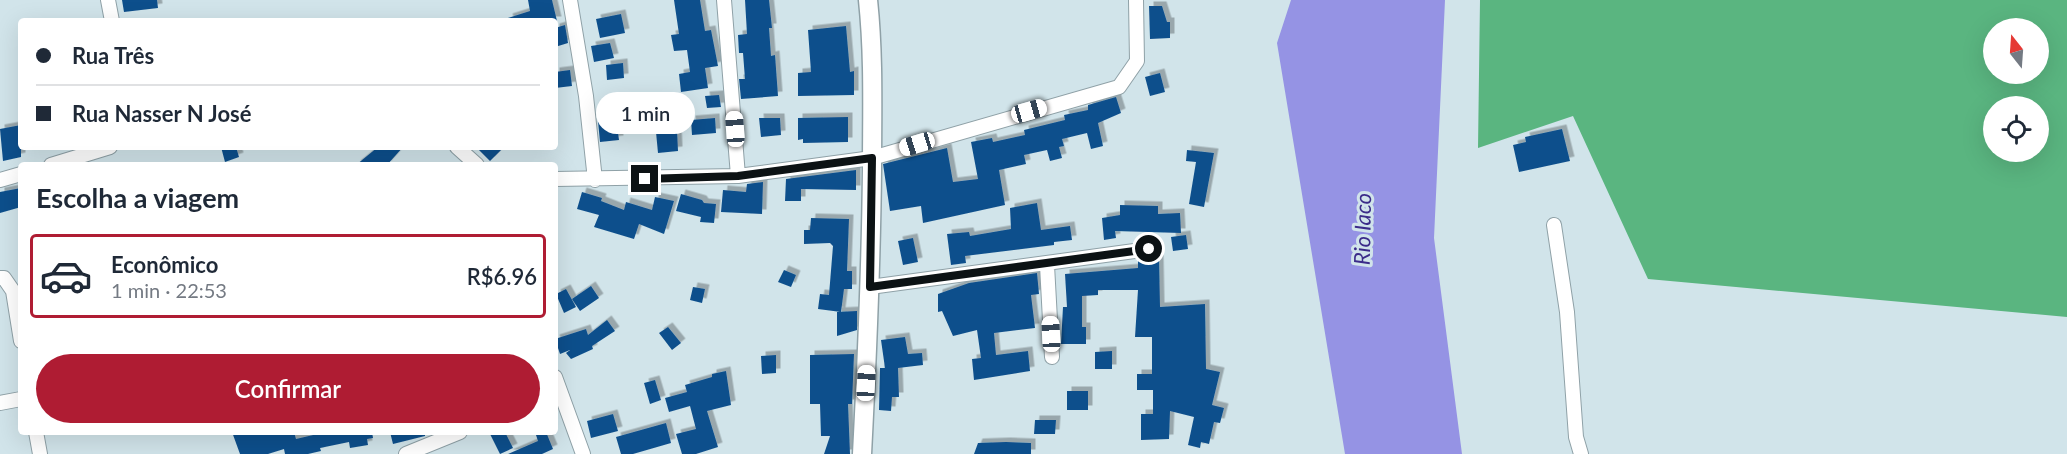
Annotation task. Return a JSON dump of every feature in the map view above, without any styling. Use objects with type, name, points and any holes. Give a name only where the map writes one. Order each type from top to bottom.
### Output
[{"type":"street","points":[[108,0],[111,18]]},
{"type":"street","points":[[570,0],[586,96],[595,180]]},
{"type":"street","points":[[724,0],[738,176]]},
{"type":"street","points":[[862,454],[870,287],[874,70],[868,0]]},
{"type":"street","points":[[558,179],[738,176],[872,158],[1119,87],[1137,61],[1136,0]]},
{"type":"street","points":[[61,162],[100,150]]},
{"type":"street","points":[[460,150],[474,162]]},
{"type":"street","points":[[0,180],[18,175]]},
{"type":"street","points":[[1554,225],[1570,343],[1576,437],[1581,454]]},
{"type":"street","points":[[870,287],[1047,265],[1149,249]]},
{"type":"street","points":[[1047,265],[1052,357]]},
{"type":"street","points":[[0,278],[4,278],[13,291],[18,322]]},
{"type":"street","points":[[558,388],[583,454]]},
{"type":"street","points":[[0,403],[18,400]]},
{"type":"street","points":[[37,435],[40,454]]},
{"type":"street","points":[[406,454],[453,435]]},
{"type":"green space","points":[[1480,0],[2067,0],[2067,317],[1648,279],[1573,116],[1478,148]]},
{"type":"water","name":"Rio Iaco","points":[[1291,0],[1445,0],[1434,238],[1462,454],[1345,454],[1277,43]]},
{"type":"building","points":[[122,0],[157,0],[158,8],[124,12]]},
{"type":"building","points":[[528,0],[552,0],[556,18],[508,18],[530,11]]},
{"type":"building","points":[[674,0],[700,0],[705,31],[711,30],[718,66],[705,68],[708,88],[681,92],[679,74],[690,72],[687,50],[674,51],[671,35],[679,34]]},
{"type":"building","points":[[745,0],[769,0],[772,28],[769,28],[771,56],[775,55],[778,96],[741,99],[739,79],[745,79],[743,53],[739,53],[738,35],[747,34]]},
{"type":"building","points":[[1149,6],[1162,6],[1167,22],[1170,22],[1170,38],[1150,39]]},
{"type":"building","points":[[621,14],[625,33],[600,38],[596,19]]},
{"type":"building","points":[[565,25],[568,43],[558,46],[558,27]]},
{"type":"building","points":[[846,26],[850,72],[854,71],[854,95],[798,96],[798,73],[811,72],[808,30]]},
{"type":"building","points":[[610,43],[614,58],[594,62],[591,46]]},
{"type":"building","points":[[623,63],[624,78],[607,80],[606,65]]},
{"type":"building","points":[[570,70],[572,86],[558,88],[558,72]]},
{"type":"building","points":[[1160,73],[1165,92],[1150,96],[1145,77]]},
{"type":"building","points":[[719,95],[721,107],[707,108],[705,96]]},
{"type":"building","points":[[1116,97],[1121,113],[1098,123],[1103,146],[1091,149],[1087,133],[1062,139],[1064,146],[1059,147],[1062,158],[1050,161],[1047,150],[1024,155],[1026,164],[999,170],[1005,205],[923,223],[921,206],[890,211],[883,164],[947,148],[953,182],[978,179],[971,142],[992,138],[993,142],[1025,135],[1024,130],[1065,120],[1064,115],[1088,110],[1088,105]]},
{"type":"building","points":[[848,117],[848,142],[803,143],[803,139],[798,140],[798,118]]},
{"type":"building","points":[[616,118],[619,140],[600,142],[598,121]]},
{"type":"building","points":[[715,118],[716,133],[692,135],[691,120]]},
{"type":"building","points":[[759,118],[780,118],[781,135],[761,137]]},
{"type":"building","points":[[18,126],[18,150],[21,150],[21,157],[3,161],[0,129]]},
{"type":"building","points":[[1562,129],[1570,161],[1519,172],[1513,145],[1526,142],[1525,137]]},
{"type":"building","points":[[677,130],[678,151],[658,153],[656,132]]},
{"type":"building","points":[[222,150],[237,150],[239,157],[225,162]]},
{"type":"building","points":[[374,150],[400,150],[390,162],[360,162]]},
{"type":"building","points":[[479,150],[501,150],[490,161]]},
{"type":"building","points":[[1187,150],[1214,153],[1204,207],[1189,204],[1196,162],[1186,161]]},
{"type":"building","points":[[856,170],[856,190],[801,189],[801,201],[785,201],[786,179]]},
{"type":"building","points":[[763,182],[762,214],[721,212],[723,190],[746,192],[747,184]]},
{"type":"building","points":[[18,189],[18,208],[0,213],[0,192]]},
{"type":"building","points":[[582,192],[602,198],[601,201],[624,210],[626,202],[652,210],[655,197],[674,201],[664,234],[639,224],[634,239],[594,227],[599,215],[577,209]]},
{"type":"building","points":[[681,194],[702,200],[704,203],[716,204],[714,223],[700,222],[701,217],[676,211]]},
{"type":"building","points":[[1037,203],[1041,230],[1070,226],[1072,240],[1054,242],[1054,245],[965,256],[966,263],[951,265],[947,234],[969,232],[970,236],[1011,229],[1010,208]]},
{"type":"building","points":[[1120,205],[1158,206],[1158,214],[1180,213],[1181,233],[1115,231],[1116,238],[1104,240],[1102,218],[1120,215]]},
{"type":"building","points":[[811,218],[849,219],[847,271],[852,271],[852,289],[844,289],[841,312],[818,309],[820,294],[829,295],[833,246],[830,243],[804,244],[804,230],[810,230]]},
{"type":"building","points":[[1186,235],[1188,249],[1173,251],[1171,237]]},
{"type":"building","points":[[913,238],[918,262],[903,265],[898,241]]},
{"type":"building","points":[[1159,257],[1160,307],[1205,304],[1206,369],[1220,372],[1212,405],[1224,408],[1220,423],[1214,422],[1209,444],[1201,442],[1200,448],[1188,445],[1194,417],[1170,411],[1169,439],[1141,440],[1141,414],[1153,414],[1153,390],[1137,390],[1137,374],[1152,374],[1152,337],[1135,337],[1138,290],[1098,290],[1098,295],[1082,296],[1082,327],[1086,327],[1086,344],[1061,344],[1063,307],[1067,307],[1065,274],[1138,268],[1138,260]]},
{"type":"building","points":[[784,270],[796,275],[791,287],[778,282]]},
{"type":"building","points":[[1037,273],[1039,294],[1031,295],[1035,328],[994,333],[996,355],[1028,351],[1030,371],[974,380],[972,359],[981,358],[977,330],[953,336],[942,311],[938,312],[938,294],[969,283]]},
{"type":"building","points":[[591,286],[599,298],[580,311],[572,299]]},
{"type":"building","points":[[693,287],[705,289],[702,303],[690,300]]},
{"type":"building","points":[[566,289],[576,307],[564,313],[558,293]]},
{"type":"building","points":[[857,311],[857,330],[837,336],[837,312]]},
{"type":"building","points":[[607,320],[615,331],[592,346],[593,349],[571,359],[566,353],[570,350],[560,354],[558,338],[586,329],[588,335]]},
{"type":"building","points":[[668,327],[681,343],[672,350],[659,333]]},
{"type":"building","points":[[905,337],[908,354],[922,353],[923,365],[898,368],[899,397],[892,397],[891,411],[879,410],[880,368],[885,368],[881,340]]},
{"type":"building","points":[[1112,351],[1112,369],[1095,369],[1095,352]]},
{"type":"building","points":[[854,354],[852,404],[848,404],[850,454],[824,454],[830,436],[821,436],[820,404],[810,404],[810,355]]},
{"type":"building","points":[[776,355],[776,373],[762,374],[761,356]]},
{"type":"building","points":[[726,371],[731,405],[707,411],[718,447],[696,454],[682,454],[676,434],[696,429],[690,406],[669,412],[665,398],[687,392],[685,385]]},
{"type":"building","points":[[655,380],[661,400],[650,404],[644,383]]},
{"type":"building","points":[[1067,391],[1088,391],[1088,410],[1067,410]]},
{"type":"building","points":[[613,414],[618,431],[591,438],[587,421]]},
{"type":"building","points":[[1035,420],[1056,420],[1055,434],[1034,434]]},
{"type":"building","points":[[666,423],[671,443],[633,454],[621,454],[616,437]]},
{"type":"building","points":[[233,435],[295,435],[296,439],[313,435],[372,435],[373,438],[367,439],[368,445],[350,448],[349,442],[320,448],[321,451],[308,454],[285,454],[284,449],[268,454],[240,454]]},
{"type":"building","points":[[391,435],[425,435],[425,436],[393,444]]},
{"type":"building","points":[[490,435],[506,435],[513,448],[500,454]]},
{"type":"building","points":[[536,435],[547,435],[553,449],[542,454],[508,454],[538,441]]},
{"type":"building","points":[[978,443],[1031,443],[1031,454],[974,454]]},
{"type":"route","points":[[645,179],[738,176],[872,158],[870,287],[1047,265],[1149,249]]}]
